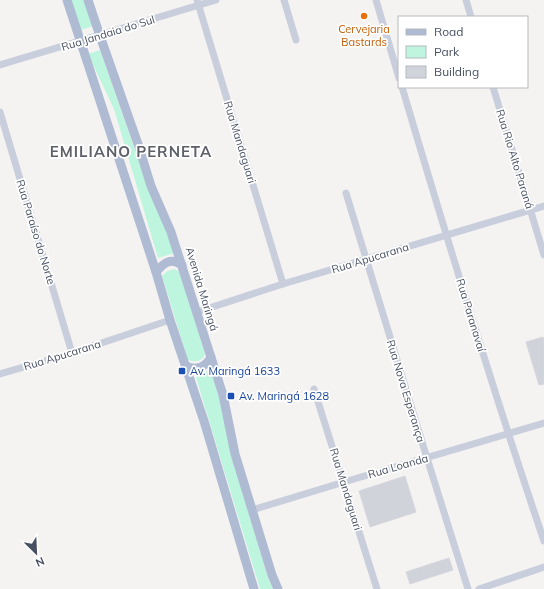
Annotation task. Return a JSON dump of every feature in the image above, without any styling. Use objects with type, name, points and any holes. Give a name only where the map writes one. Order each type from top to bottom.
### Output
[{"type":"main road","points":[[67,0],[204,421],[254,589]]},
{"type":"main road","name":"Avenida Maringá","points":[[88,0],[151,186],[171,232],[182,265],[223,396],[235,454],[272,575],[278,589]]},
{"type":"main road","points":[[156,272],[167,262],[172,261],[182,265]]},
{"type":"main road","points":[[186,366],[199,368],[205,365],[211,357]]},
{"type":"street","name":"Rua Jandaia do Sul","points":[[0,66],[100,36],[198,3],[216,0]]},
{"type":"street","points":[[284,0],[296,40]]},
{"type":"street","points":[[376,0],[398,75]]},
{"type":"street","points":[[466,0],[471,16]]},
{"type":"street","name":"Rua Mandaguari","points":[[198,3],[283,284]]},
{"type":"street","name":"Rua Paranavaí","points":[[402,88],[508,434],[544,541]]},
{"type":"street","name":"Rua Rio Alto Paraná","points":[[493,88],[544,254]]},
{"type":"street","name":"Rua Paraíso do Norte","points":[[0,112],[72,353]]},
{"type":"street","name":"Rua Nova Esperança","points":[[346,192],[468,589]]},
{"type":"street","name":"Rua Apucarana","points":[[197,312],[283,284],[544,206]]},
{"type":"street","name":"Rua Apucarana","points":[[0,374],[72,353],[170,320]]},
{"type":"street","name":"Rua Mandaguari","points":[[314,389],[377,589]]},
{"type":"street","name":"Rua Loanda","points":[[252,510],[544,423]]},
{"type":"street","points":[[479,589],[544,567]]},
{"type":"green space","points":[[71,0],[85,0],[93,26],[81,30]]},
{"type":"green space","points":[[100,50],[148,187],[175,253],[158,258],[114,109],[88,54]]},
{"type":"green space","points":[[174,269],[180,272],[205,354],[198,361],[188,360],[162,276],[167,271]]},
{"type":"green space","points":[[210,369],[219,397],[231,455],[268,578],[273,589],[260,589],[195,374],[205,373]]},
{"type":"building","points":[[543,337],[544,384],[539,385],[526,342]]},
{"type":"building","points":[[405,476],[416,512],[370,527],[359,491]]},
{"type":"building","points":[[449,558],[453,570],[410,584],[406,572]]},
{"type":"place","name":"Cervejaria Bastards","points":[[364,16]]},
{"type":"place","name":"Av. Maringá 1633","points":[[182,371]]},
{"type":"place","name":"Av. Maringá 1628","points":[[231,396]]},
{"type":"district","name":"EMILIANO PERNETA","points":[[131,152]]}]
